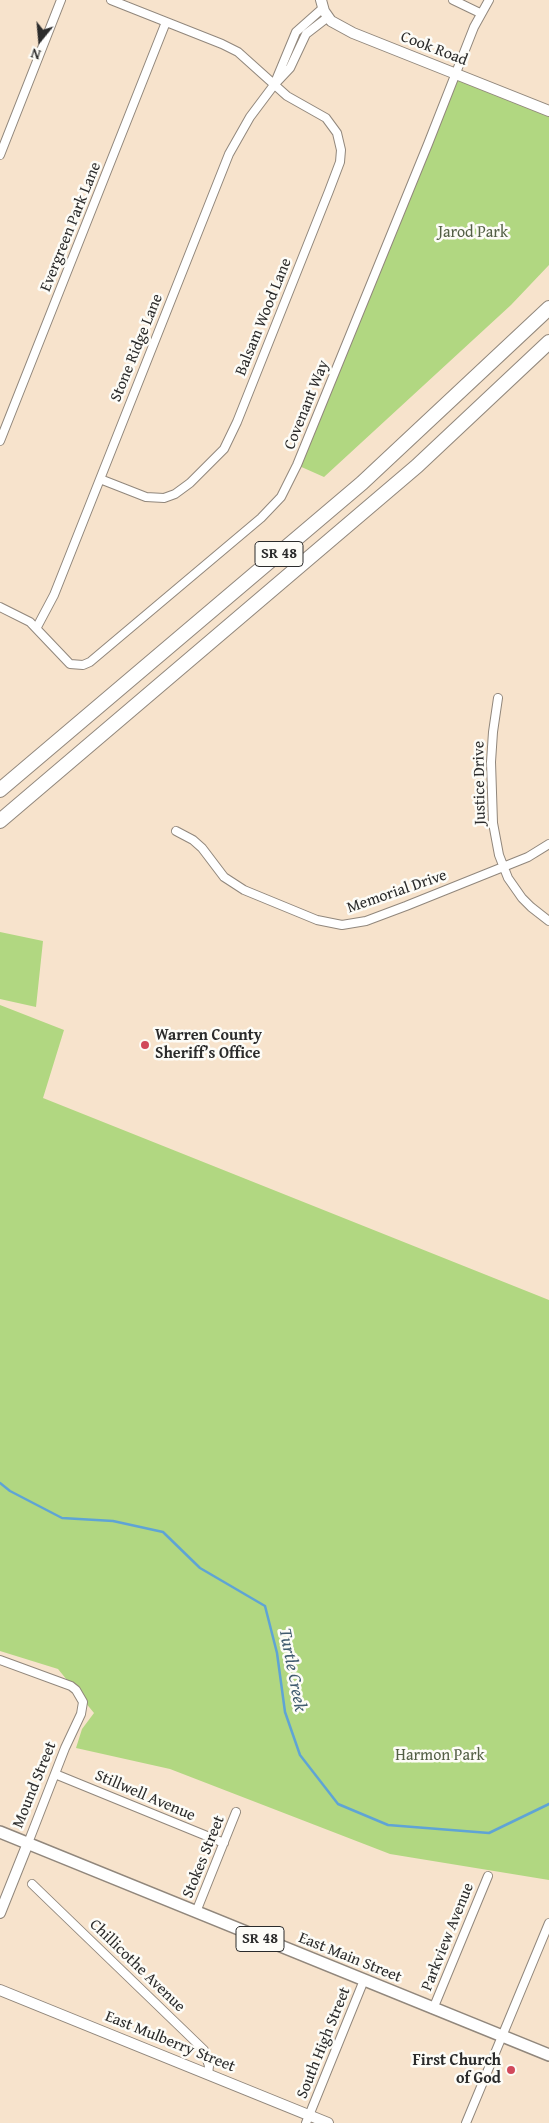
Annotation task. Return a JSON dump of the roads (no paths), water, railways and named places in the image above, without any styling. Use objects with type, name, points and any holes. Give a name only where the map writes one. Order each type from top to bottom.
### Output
[{"type":"highway","name":"SR 48","points":[[0,790],[362,482],[549,308]]},
{"type":"highway","name":"SR 48","points":[[0,821],[403,479],[480,409],[549,342]]},
{"type":"main road","name":"East Main Street","points":[[0,1832],[549,2055]]},
{"type":"street","points":[[0,155],[61,0]]},
{"type":"street","name":"Balsam Wood Lane","points":[[100,479],[146,497],[164,498],[175,494],[190,483],[216,458],[227,444],[238,422],[341,156],[337,133],[326,118],[287,96],[238,52],[111,0]]},
{"type":"street","points":[[453,0],[480,13]]},
{"type":"street","name":"Covenant Way","points":[[36,627],[67,661],[76,666],[90,662],[261,518],[281,497],[298,465],[455,73],[480,13],[489,0]]},
{"type":"street","name":"Cook Road","points":[[324,8],[342,28],[352,33],[549,111]]},
{"type":"street","name":"Stone Ridge Lane","points":[[36,627],[54,595],[229,154],[250,117],[274,85],[296,32],[324,8]]},
{"type":"street","name":"Evergreen Park Lane","points":[[0,442],[166,22]]},
{"type":"street","points":[[0,607],[20,616],[36,627]]},
{"type":"street","name":"Justice Drive","points":[[498,698],[492,732],[492,799],[496,836],[503,866],[522,898],[549,921]]},
{"type":"street","name":"Memorial Drive","points":[[176,831],[193,840],[202,848],[216,867],[234,884],[289,910],[329,924],[342,925],[366,921],[503,866]]},
{"type":"street","points":[[503,866],[528,857],[549,844]]},
{"type":"street","name":"Mound Street","points":[[0,1660],[60,1680],[71,1686],[83,1702],[81,1714],[0,1913]]},
{"type":"street","name":"Stillwell Avenue","points":[[56,1774],[224,1843]]},
{"type":"street","name":"Stokes Street","points":[[196,1912],[236,1812]]},
{"type":"street","name":"Parkview Avenue","points":[[433,2009],[488,1876]]},
{"type":"street","name":"Chillicothe Avenue","points":[[32,1884],[204,2050],[207,2058],[208,2074]]},
{"type":"street","points":[[466,2123],[549,1923]]},
{"type":"street","name":"South High Street","points":[[308,2119],[364,1980]]},
{"type":"street","name":"East Mulberry Street","points":[[0,1990],[208,2074],[308,2119],[328,2123]]},
{"type":"waterway","name":"Turtle Creek","points":[[0,1483],[10,1491],[62,1518],[113,1521],[163,1532],[200,1568],[265,1606],[277,1653],[285,1712],[300,1755],[338,1804],[388,1825],[489,1833],[549,1804]]},
{"type":"place","name":"Warren County Sheriff’s Office","points":[[145,1045]]},
{"type":"place","name":"First Church of God","points":[[511,2070]]},
{"type":"park label","name":"Jarod Park","points":[[473,233]]},
{"type":"park label","name":"Harmon Park","points":[[440,1756]]}]
